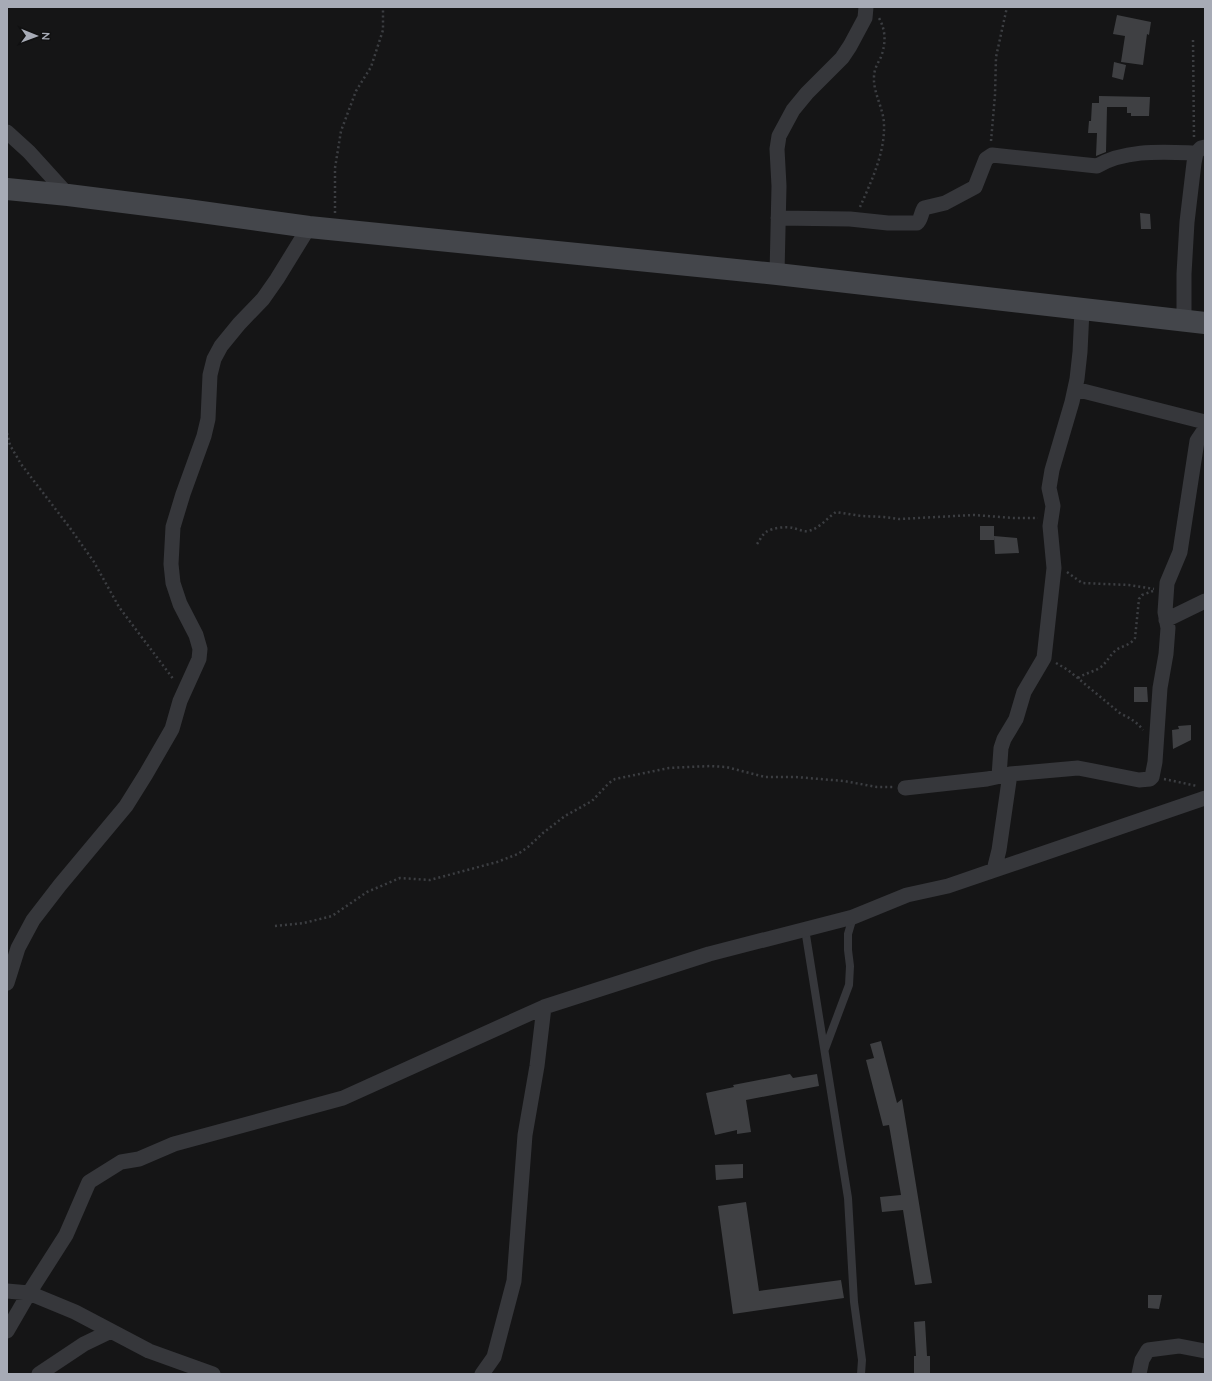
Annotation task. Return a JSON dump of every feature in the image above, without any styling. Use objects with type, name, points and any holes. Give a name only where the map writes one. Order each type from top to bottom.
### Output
[{"type":"main road","points":[[7,189],[68,195],[309,227],[777,274],[1082,310],[1195,321]]},
{"type":"street","points":[[777,274],[779,186],[777,149],[780,136],[793,110],[807,93],[842,58],[865,18],[871,11]]},
{"type":"street","points":[[7,132],[29,152],[68,195]]},
{"type":"street","points":[[778,218],[856,219],[878,222],[917,223],[924,208],[945,204],[974,187],[986,159],[989,156],[1097,166],[1108,160],[1139,153],[1200,150],[1186,244],[1184,274],[1195,321]]},
{"type":"street","points":[[7,983],[18,948],[33,920],[60,885],[126,806],[172,729],[184,694],[199,659],[200,649],[196,635],[180,604],[173,583],[171,564],[173,527],[206,430],[210,375],[214,359],[239,324],[263,299],[274,284],[309,227]]},
{"type":"street","points":[[994,870],[999,850],[1005,775],[1001,748],[1004,739],[1016,719],[1024,692],[1044,658],[1054,564],[1050,526],[1053,506],[1049,488],[1052,470],[1075,389],[1080,352],[1082,310]]},
{"type":"street","points":[[1075,389],[1205,422]]},
{"type":"street","points":[[905,788],[1005,775],[1078,768],[1139,780],[1146,780],[1152,777],[1158,745],[1160,688],[1166,654],[1168,628],[1166,620],[1167,583],[1180,552],[1197,441],[1205,429]]},
{"type":"street","points":[[1166,620],[1205,601]]},
{"type":"street","points":[[7,1331],[66,1235],[89,1182],[121,1162],[139,1159],[174,1144],[343,1098],[544,1008],[709,954],[853,918],[907,895],[948,886],[1015,864],[1201,792]]},
{"type":"street","points":[[999,850],[1015,864]]},
{"type":"street","points":[[482,1374],[494,1357],[514,1281],[525,1135],[537,1066],[544,1008]]},
{"type":"street","points":[[7,1291],[29,1293],[75,1312],[149,1351],[213,1374]]},
{"type":"street","points":[[39,1374],[84,1344],[111,1331]]},
{"type":"street","points":[[1139,1374],[1142,1360],[1148,1350],[1179,1346],[1205,1351]]},
{"type":"lane","points":[[825,1050],[849,985],[850,966],[848,934],[853,918]]},
{"type":"lane","points":[[805,929],[848,1198],[854,1302],[862,1360],[861,1374]]},
{"type":"path","points":[[335,229],[336,168],[341,131],[356,91],[371,67],[383,30],[383,7]]},
{"type":"path","points":[[989,156],[995,95],[996,57],[1007,7]]},
{"type":"path","points":[[856,219],[874,173],[883,140],[884,125],[875,88],[874,76],[884,48],[884,32],[871,11]]},
{"type":"path","points":[[1193,40],[1193,128],[1200,150]]},
{"type":"path","points":[[7,433],[10,445],[21,464],[70,528],[94,562],[119,607],[184,694]]},
{"type":"path","points":[[757,544],[764,534],[770,530],[784,527],[808,531],[836,512],[884,516],[899,519],[974,515],[1013,518],[1050,518]]},
{"type":"path","points":[[1054,564],[1082,583],[1129,585],[1158,590],[1142,595],[1139,599],[1135,638],[1133,642],[1116,650],[1098,669],[1085,673],[1078,678]]},
{"type":"path","points":[[1044,658],[1068,670],[1121,714],[1139,725],[1149,738],[1158,745]]},
{"type":"path","points":[[275,926],[304,923],[332,916],[367,892],[400,878],[430,880],[484,866],[518,854],[565,816],[592,801],[609,783],[615,779],[669,768],[710,766],[726,767],[765,777],[796,777],[844,781],[877,787],[905,788]]},
{"type":"path","points":[[1152,777],[1201,792]]},
{"type":"building","points":[[1117,15],[1151,22],[1149,35],[1147,34],[1143,65],[1121,62],[1125,36],[1113,34]]},
{"type":"building","points":[[1114,62],[1126,65],[1123,80],[1112,77]]},
{"type":"building","points":[[1099,96],[1150,97],[1149,116],[1131,116],[1131,113],[1127,113],[1127,107],[1107,107],[1106,152],[1096,156],[1097,133],[1088,133],[1089,121],[1091,121],[1092,103],[1099,103]]},
{"type":"building","points":[[1140,213],[1150,214],[1151,229],[1141,229]]},
{"type":"building","points":[[980,526],[994,526],[994,540],[980,540]]},
{"type":"building","points":[[994,536],[1017,538],[1019,553],[995,554]]},
{"type":"building","points":[[1134,687],[1147,687],[1148,702],[1134,702]]},
{"type":"building","points":[[1191,725],[1191,740],[1173,749],[1172,730],[1179,729],[1178,726]]},
{"type":"building","points":[[881,1041],[897,1103],[902,1099],[932,1283],[915,1285],[903,1210],[882,1212],[880,1197],[901,1195],[889,1125],[883,1126],[866,1060],[874,1058],[870,1044]]},
{"type":"building","points":[[790,1074],[793,1078],[817,1074],[819,1086],[746,1100],[751,1132],[737,1134],[737,1130],[715,1135],[706,1093],[734,1087],[733,1085]]},
{"type":"building","points":[[743,1164],[743,1178],[716,1180],[715,1165]]},
{"type":"building","points":[[746,1202],[759,1291],[841,1280],[844,1298],[733,1314],[718,1206]]},
{"type":"building","points":[[1148,1295],[1162,1295],[1159,1309],[1148,1308]]},
{"type":"building","points":[[925,1321],[927,1356],[930,1356],[930,1374],[914,1374],[914,1356],[916,1356],[914,1322]]}]
